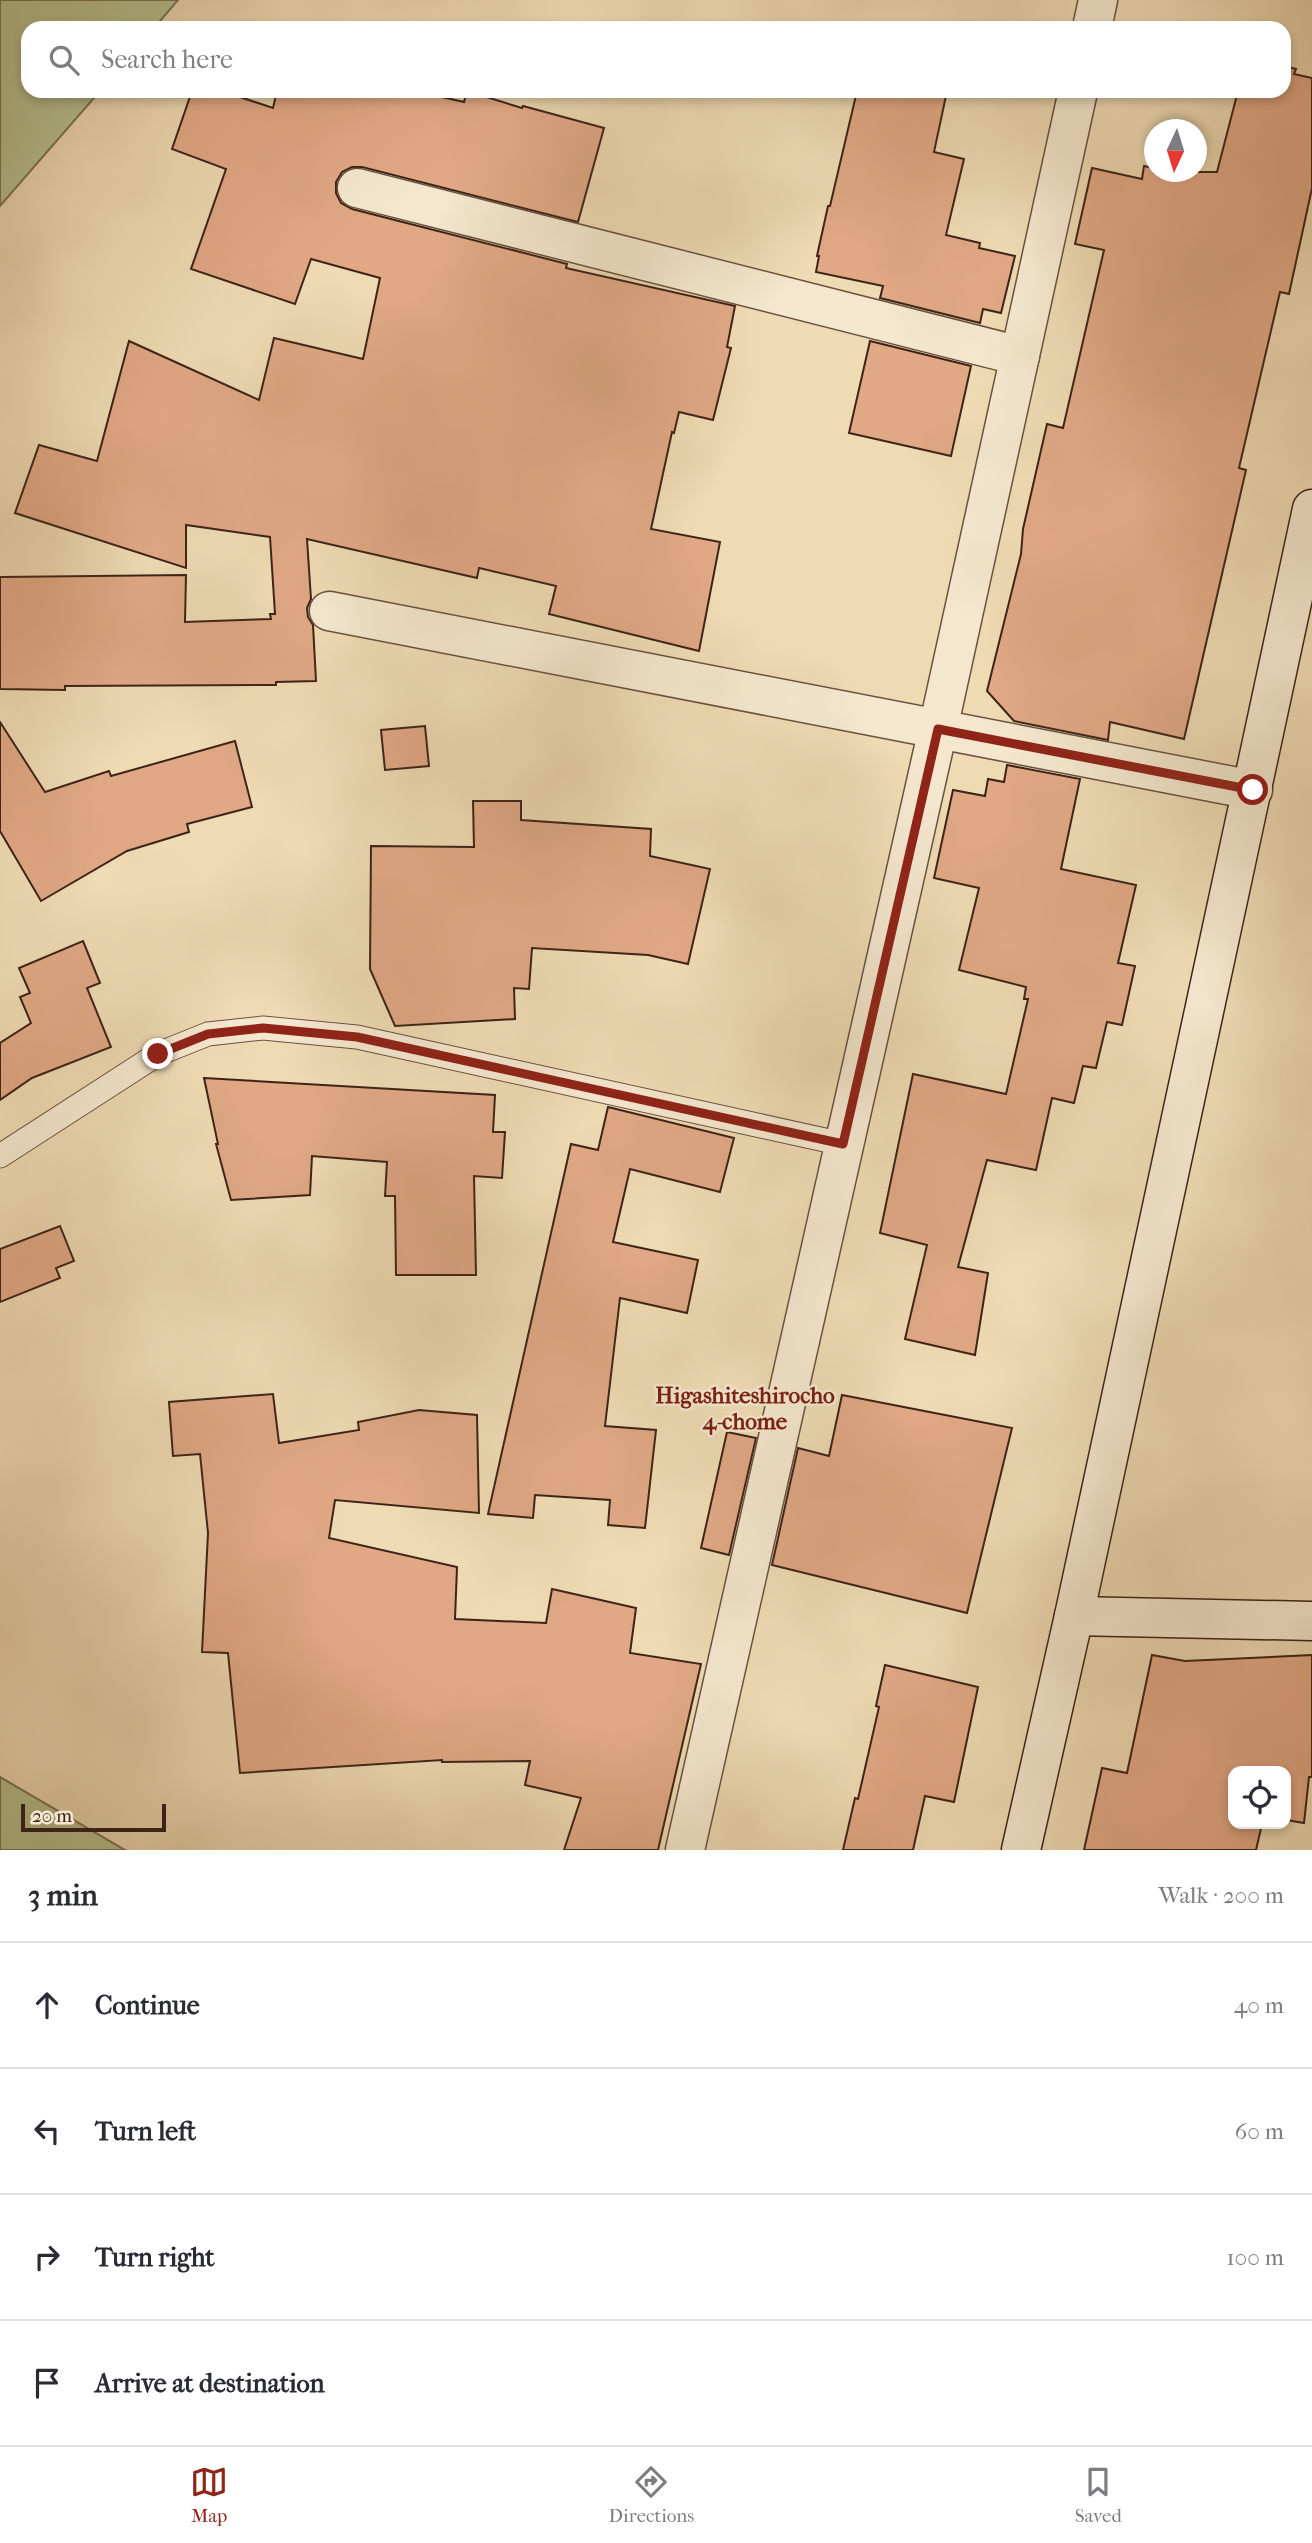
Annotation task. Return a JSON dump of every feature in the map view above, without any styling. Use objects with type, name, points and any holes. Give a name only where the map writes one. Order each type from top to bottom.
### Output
[{"type":"street","points":[[1094,21],[1098,0]]},
{"type":"street","points":[[685,1850],[938,729],[1076,98]]},
{"type":"street","points":[[357,188],[1020,356]]},
{"type":"street","points":[[1021,1850],[1074,1616],[1312,509]]},
{"type":"street","points":[[329,611],[1253,790]]},
{"type":"street","points":[[1074,1616],[1312,1621]]},
{"type":"lane","points":[[0,1157],[158,1054],[208,1034],[263,1028],[357,1037],[843,1144]]},
{"type":"green space","points":[[0,0],[178,0],[160,21],[21,21],[21,98],[94,98],[0,206]]},
{"type":"green space","points":[[0,1777],[125,1850],[0,1850]]},
{"type":"building","points":[[1291,68],[1296,69],[1294,74],[1312,78],[1312,188],[1289,294],[1280,292],[1239,468],[1246,470],[1184,739],[1110,722],[1108,740],[1014,721],[987,691],[1021,554],[1023,529],[1047,424],[1063,428],[1104,250],[1075,244],[1092,168],[1142,179],[1144,166],[1144,182],[1207,182],[1207,172],[1217,172],[1236,98],[1291,98]]},
{"type":"building","points":[[190,98],[243,98],[273,108],[275,98],[447,98],[464,102],[465,98],[490,98],[604,128],[578,222],[362,167],[352,167],[342,172],[336,182],[336,193],[341,203],[352,209],[567,264],[566,268],[735,306],[727,347],[731,348],[713,420],[679,412],[674,433],[672,432],[651,529],[720,542],[699,651],[549,614],[556,586],[479,568],[477,578],[307,539],[311,599],[307,608],[313,625],[316,681],[276,682],[276,685],[0,689],[0,577],[186,575],[185,622],[271,619],[270,614],[275,614],[270,537],[186,525],[186,568],[15,513],[39,445],[97,461],[129,341],[259,400],[274,338],[363,359],[380,278],[311,259],[295,304],[191,269],[226,169],[172,149]]},
{"type":"building","points":[[855,98],[946,98],[934,152],[964,159],[946,235],[980,243],[979,248],[1015,256],[1001,313],[983,309],[980,323],[880,298],[883,286],[816,272],[817,256]]},
{"type":"building","points":[[870,341],[971,366],[951,456],[849,433]]},
{"type":"building","points":[[0,722],[45,792],[109,771],[111,776],[235,741],[252,807],[187,824],[189,832],[127,851],[41,901],[0,831]]},
{"type":"building","points":[[425,726],[429,766],[385,770],[381,730]]},
{"type":"building","points":[[1007,765],[1080,779],[1061,869],[1136,885],[1118,963],[1135,966],[1122,1025],[1107,1022],[1096,1068],[1083,1066],[1074,1103],[1052,1098],[1036,1170],[987,1160],[958,1267],[988,1273],[975,1355],[905,1339],[927,1245],[880,1233],[913,1074],[1006,1094],[1028,999],[1024,999],[1026,987],[959,970],[979,888],[934,878],[953,790],[985,796],[988,779],[1004,782]]},
{"type":"building","points":[[473,801],[521,801],[521,820],[651,829],[650,856],[710,869],[688,964],[648,955],[532,948],[529,989],[514,988],[515,1019],[395,1026],[370,969],[371,846],[474,847]]},
{"type":"building","points":[[83,941],[100,983],[87,988],[111,1047],[32,1078],[0,1100],[0,1043],[31,1023],[20,997],[30,993],[19,968]]},
{"type":"building","points":[[204,1078],[495,1095],[493,1132],[505,1132],[502,1178],[474,1176],[476,1275],[396,1275],[395,1196],[385,1196],[387,1162],[312,1156],[310,1195],[231,1200],[216,1144]]},
{"type":"building","points":[[608,1107],[734,1138],[720,1192],[630,1169],[613,1242],[698,1260],[687,1313],[620,1298],[605,1426],[656,1430],[645,1528],[608,1525],[610,1500],[535,1495],[533,1518],[488,1514],[571,1144],[598,1150]]},
{"type":"building","points":[[60,1226],[74,1261],[56,1268],[60,1278],[0,1302],[0,1249]]},
{"type":"building","points":[[273,1394],[279,1443],[359,1430],[358,1422],[419,1410],[477,1415],[479,1513],[335,1500],[329,1538],[457,1567],[455,1619],[546,1623],[552,1589],[636,1608],[630,1653],[701,1664],[658,1850],[564,1850],[581,1798],[525,1785],[530,1761],[442,1760],[240,1773],[228,1653],[202,1652],[208,1533],[200,1454],[173,1456],[169,1402]]},
{"type":"building","points":[[842,1395],[1012,1428],[967,1613],[772,1565],[798,1448],[829,1456]]},
{"type":"building","points":[[727,1432],[756,1438],[729,1555],[701,1548]]},
{"type":"building","points":[[1152,1655],[1185,1661],[1312,1655],[1312,1777],[1309,1777],[1304,1823],[1291,1821],[1291,1766],[1228,1766],[1228,1829],[1261,1829],[1256,1850],[1084,1850],[1102,1768],[1127,1773]]},
{"type":"building","points":[[885,1665],[978,1687],[954,1802],[925,1796],[913,1850],[843,1850],[879,1707],[876,1706]]},
{"type":"district","name":"Higashiteshirocho 4-chome","points":[[745,1408]]},
{"type":"route","points":[[158,1054],[208,1034],[263,1028],[357,1037],[843,1144],[938,729],[1253,790]]}]
